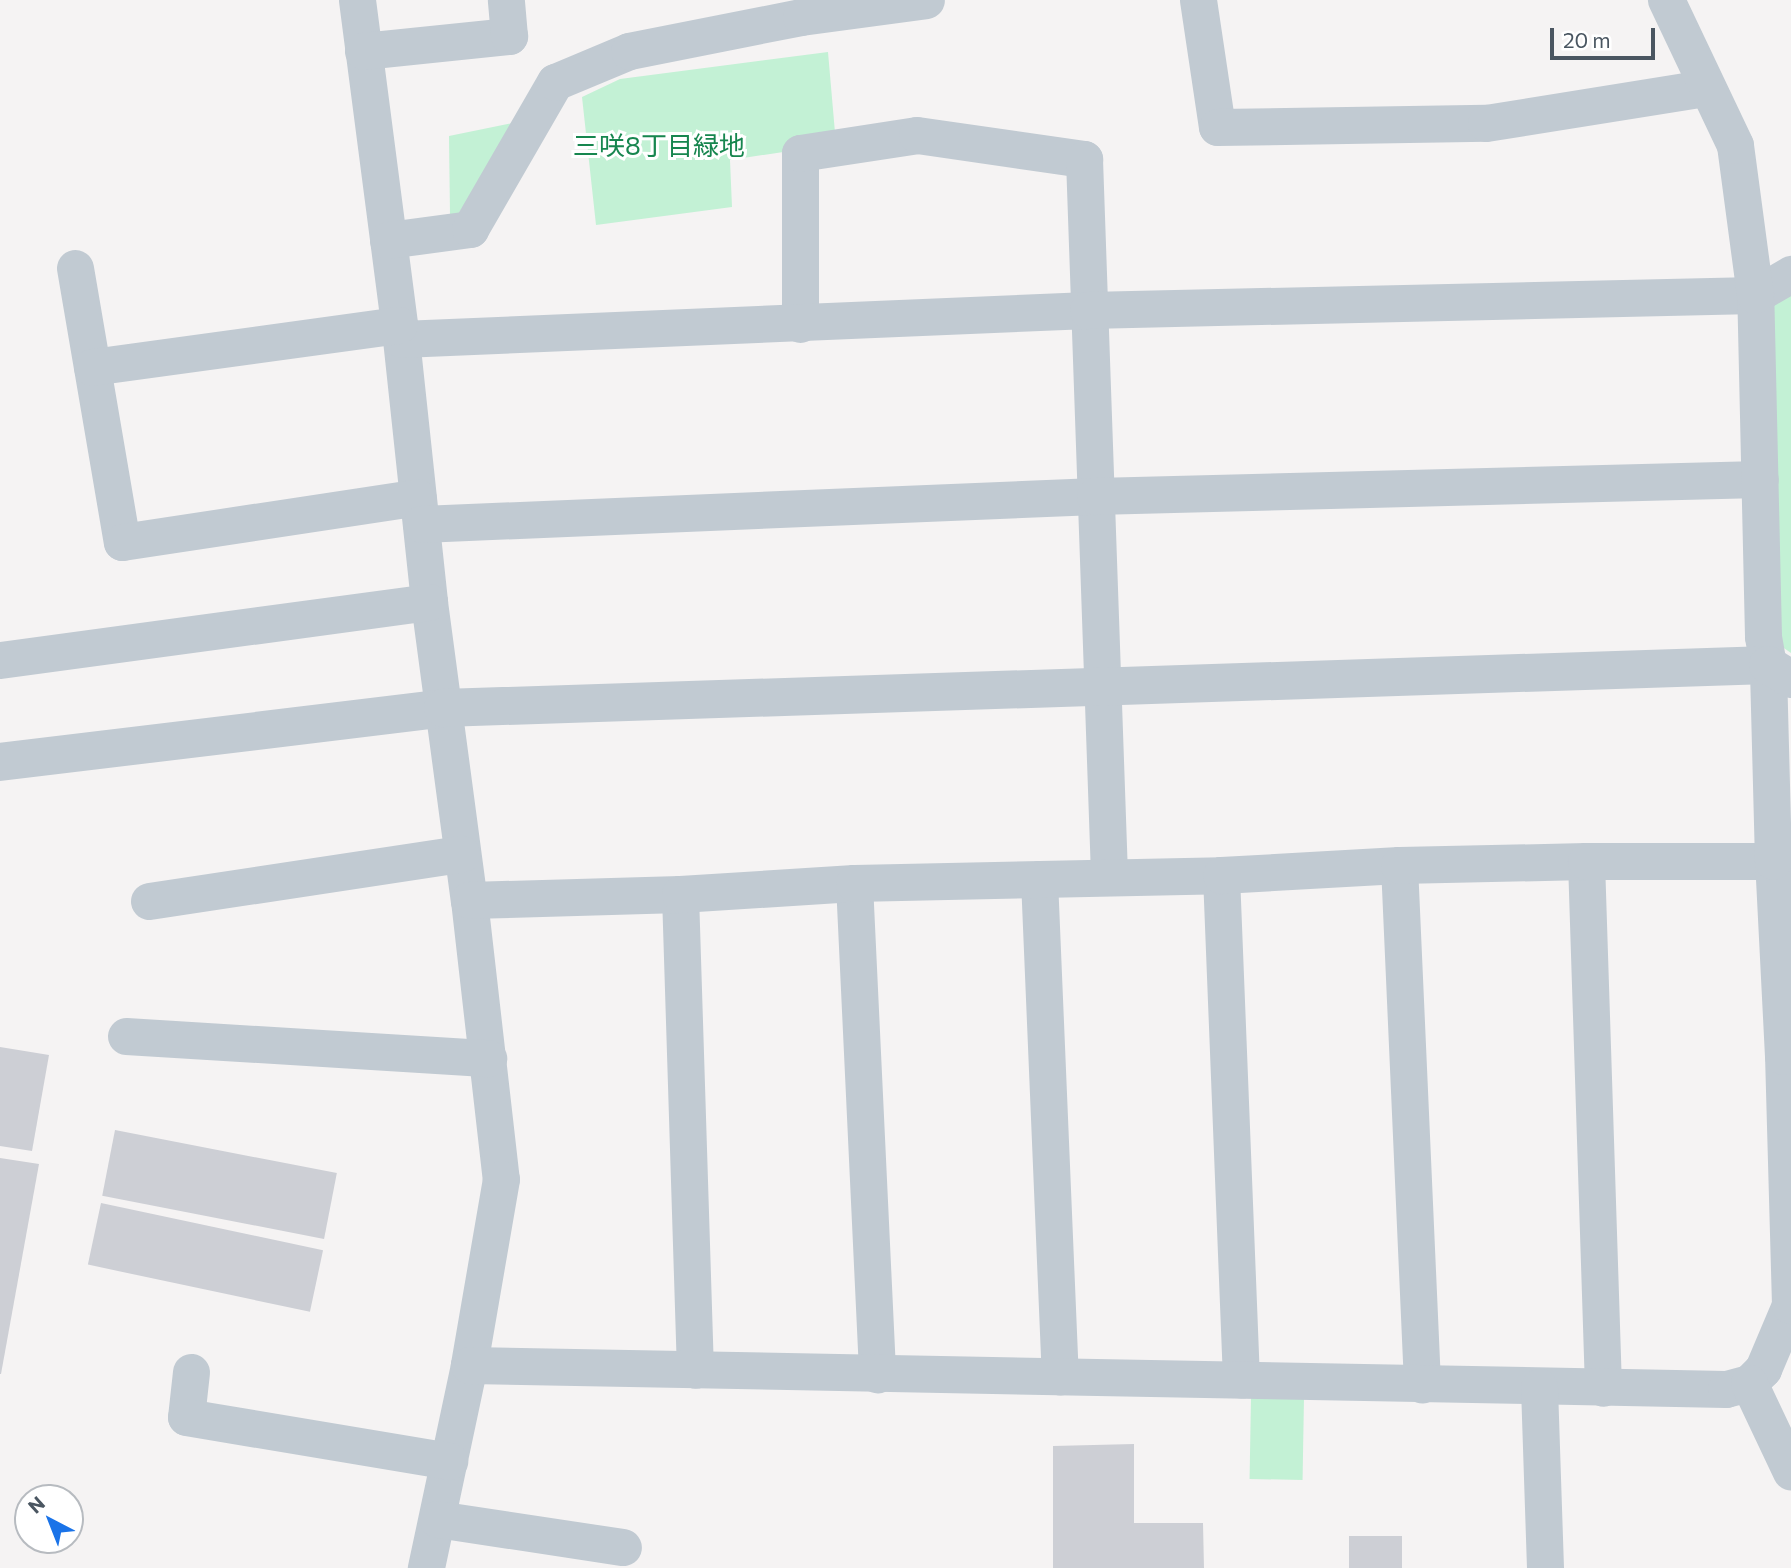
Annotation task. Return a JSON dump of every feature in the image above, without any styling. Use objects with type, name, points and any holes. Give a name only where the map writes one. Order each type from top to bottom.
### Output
[{"type":"street","points":[[356,0],[400,332],[429,602],[469,901],[501,1179],[469,1365],[426,1568]]},
{"type":"street","points":[[363,51],[509,37],[506,0]]},
{"type":"street","points":[[388,240],[470,229],[555,82],[629,51],[800,9],[926,0]]},
{"type":"street","points":[[1198,0],[1217,127],[1486,122],[1705,88]]},
{"type":"street","points":[[469,1365],[1726,1389],[1749,1383],[1763,1369],[1790,1305],[1787,1059],[1773,861],[1779,672],[1763,636],[1755,295],[1735,145],[1705,88],[1666,0]]},
{"type":"street","points":[[800,324],[800,153],[917,135],[1084,159],[1109,875]]},
{"type":"street","points":[[75,268],[122,542],[420,510],[1760,479]]},
{"type":"street","points":[[92,367],[400,332],[800,324],[1088,310],[1755,295],[1791,274]]},
{"type":"street","points":[[0,660],[429,602]]},
{"type":"street","points":[[0,762],[443,708],[1104,686],[1779,672]]},
{"type":"street","points":[[149,901],[461,854]]},
{"type":"street","points":[[1586,861],[1603,1388]]},
{"type":"street","points":[[469,901],[680,894],[853,883],[1109,875],[1221,875],[1399,865],[1773,861]]},
{"type":"street","points":[[1399,865],[1422,1384]]},
{"type":"street","points":[[1221,875],[1241,1380]]},
{"type":"street","points":[[1039,879],[1060,1377]]},
{"type":"street","points":[[853,883],[877,1374]]},
{"type":"street","points":[[680,894],[695,1370]]},
{"type":"street","points":[[126,1036],[488,1058]]},
{"type":"street","points":[[191,1371],[186,1417],[449,1461]]},
{"type":"street","points":[[1749,1383],[1791,1472]]},
{"type":"street","points":[[1539,1387],[1545,1568]]},
{"type":"street","points":[[437,1519],[623,1547]]},
{"type":"green space","name":"三咲8丁目緑地","points":[[828,52],[836,144],[730,160],[732,207],[596,225],[582,97],[620,79]]},
{"type":"green space","points":[[518,122],[457,216],[450,215],[449,136]]},
{"type":"green space","points":[[1791,294],[1791,653],[1778,644],[1773,304]]},
{"type":"green space","points":[[1251,1397],[1304,1398],[1303,1480],[1250,1479]]},
{"type":"building","points":[[0,1047],[49,1055],[32,1151],[0,1146]]},
{"type":"building","points":[[115,1130],[337,1173],[324,1239],[102,1196]]},
{"type":"building","points":[[0,1158],[39,1164],[1,1374],[0,1374]]},
{"type":"building","points":[[101,1203],[323,1250],[310,1312],[88,1265]]},
{"type":"building","points":[[1134,1444],[1134,1523],[1203,1523],[1204,1568],[1053,1568],[1053,1446]]},
{"type":"building","points":[[1349,1536],[1402,1536],[1402,1568],[1349,1568]]}]
